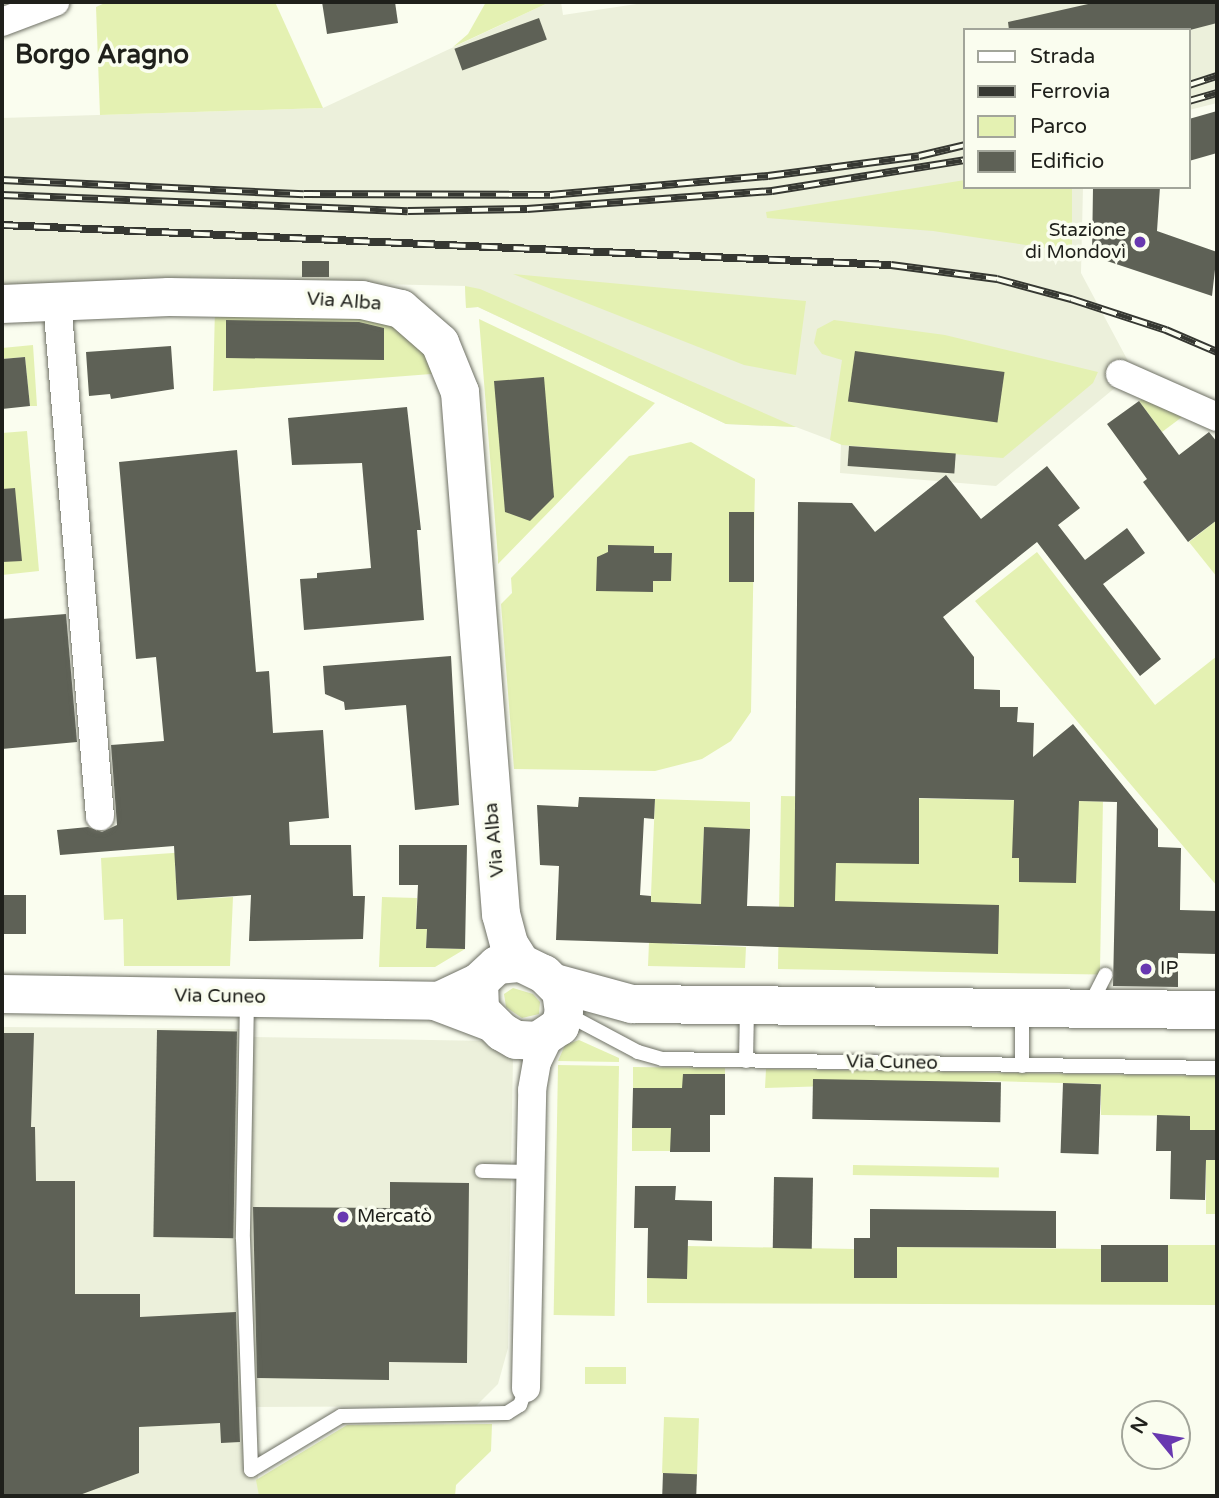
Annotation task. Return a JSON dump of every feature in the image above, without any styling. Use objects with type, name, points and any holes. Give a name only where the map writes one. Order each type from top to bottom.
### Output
[{"type":"main road","name":"Via Alba","points":[[2,304],[169,297],[362,300],[401,309],[416,318],[449,358],[460,392],[468,642],[501,914],[509,944],[496,972]]},
{"type":"main road","points":[[632,1004],[538,1029],[477,1000],[496,972],[555,983],[632,1004],[1088,1009],[1207,1013]]},
{"type":"main road","name":"Via Cuneo","points":[[439,1001],[496,972]]},
{"type":"main road","points":[[538,1029],[564,999],[555,983]]},
{"type":"main road","name":"Via Cuneo","points":[[2,994],[439,1001],[538,1029]]},
{"type":"street","points":[[2,23],[55,2]]},
{"type":"street","points":[[57,300],[100,816]]},
{"type":"street","points":[[1118,373],[1217,417]]},
{"type":"street","points":[[526,1388],[533,1090],[538,1029]]},
{"type":"lane","points":[[1088,1009],[1105,975]]},
{"type":"lane","points":[[247,997],[243,1238],[251,1470],[341,1416],[507,1413],[520,1405],[526,1388]]},
{"type":"lane","points":[[746,1060],[747,1005]]},
{"type":"lane","points":[[1022,1008],[1022,1066]]},
{"type":"lane","name":"Via Cuneo","points":[[538,1029],[649,1056],[1022,1066],[1217,1068]]},
{"type":"lane","points":[[482,1171],[531,1172]]},
{"type":"shaded area","points":[[550,2],[561,2],[563,15],[650,2],[1217,2],[1217,103],[1191,110],[1191,28],[964,28],[964,189],[1083,189],[1081,273],[1128,361],[1116,387],[996,486],[840,473],[841,444],[796,427],[726,424],[478,307],[466,308],[465,286],[149,279],[2,286],[2,118],[323,108]]},
{"type":"shaded area","points":[[2,1027],[252,1029],[252,1037],[490,1041],[513,1058],[508,1348],[498,1384],[476,1406],[254,1407],[259,1496],[2,1496]]},
{"type":"green space","points":[[107,2],[275,2],[323,108],[100,115],[96,7]]},
{"type":"green space","points":[[486,2],[550,2],[453,47],[468,34]]},
{"type":"green space","points":[[964,180],[964,189],[1072,189],[1072,252],[933,231],[767,218],[766,212]]},
{"type":"green space","points":[[513,274],[806,301],[796,375],[744,365]]},
{"type":"green space","points":[[465,286],[480,289],[796,427],[726,424],[478,307],[466,308]]},
{"type":"green space","points":[[215,308],[380,312],[444,373],[213,391]]},
{"type":"green space","points":[[479,319],[655,403],[498,564],[498,558]]},
{"type":"green space","points":[[834,320],[945,335],[1098,372],[1093,383],[1003,458],[842,445],[830,440],[842,360],[822,354],[814,343],[817,329]]},
{"type":"green space","points":[[33,345],[37,406],[30,406],[25,357],[2,359],[2,348]]},
{"type":"green space","points":[[1144,398],[1182,417],[1162,432],[1139,401]]},
{"type":"green space","points":[[27,431],[39,571],[2,575],[2,433]]},
{"type":"green space","points":[[691,442],[755,479],[751,712],[731,741],[702,759],[655,771],[514,769],[501,604],[512,593],[511,578],[629,456]]},
{"type":"green space","points":[[1217,520],[1217,577],[1189,542]]},
{"type":"green space","points":[[1037,552],[1155,705],[1217,656],[1217,886],[975,601]]},
{"type":"green space","points":[[781,796],[1103,802],[1100,975],[778,969]]},
{"type":"green space","points":[[655,799],[750,802],[750,829],[704,828],[701,904],[674,903],[672,944],[746,947],[745,968],[648,966]]},
{"type":"green space","points":[[230,849],[175,866],[178,900],[233,897],[230,966],[124,966],[123,919],[104,920],[101,858]]},
{"type":"green space","points":[[382,897],[417,898],[416,928],[427,929],[426,948],[465,949],[435,967],[379,967]]},
{"type":"green space","points":[[513,988],[533,994],[540,1002],[539,1014],[522,1018],[506,1007],[504,994]]},
{"type":"green space","points":[[579,1040],[619,1058],[619,1062],[558,1061],[565,1045]]},
{"type":"green space","points":[[558,1065],[619,1066],[615,1316],[554,1315]]},
{"type":"green space","points":[[633,1067],[725,1068],[725,1074],[682,1088],[633,1088]]},
{"type":"green space","points":[[766,1069],[1217,1076],[1217,1130],[1190,1130],[1190,1116],[1101,1115],[1101,1084],[992,1081],[765,1088]]},
{"type":"green space","points":[[632,1128],[671,1128],[671,1151],[632,1151]]},
{"type":"green space","points":[[1206,1160],[1217,1160],[1217,1214],[1206,1214]]},
{"type":"green space","points":[[853,1165],[999,1168],[999,1178],[853,1175]]},
{"type":"green space","points":[[1168,1245],[1217,1245],[1217,1305],[647,1303],[647,1278],[687,1278],[687,1246],[854,1249],[854,1278],[896,1278],[897,1247],[1101,1249],[1168,1282]]},
{"type":"green space","points":[[585,1367],[626,1367],[626,1384],[585,1384]]},
{"type":"green space","points":[[664,1417],[699,1418],[697,1474],[662,1473]]},
{"type":"green space","points":[[492,1424],[491,1451],[456,1485],[455,1496],[259,1496],[256,1480],[347,1425]]},
{"type":"building","points":[[322,2],[395,2],[398,23],[327,34]]},
{"type":"building","points":[[1097,2],[1217,2],[1217,23],[1191,30],[1009,28],[1008,22]]},
{"type":"building","points":[[539,18],[547,40],[462,70],[454,49]]},
{"type":"building","points":[[1217,111],[1217,153],[1191,160],[1191,118]]},
{"type":"building","name":"Stazione di Mondovì","points":[[1093,189],[1160,189],[1157,231],[1217,252],[1212,296],[1092,256]]},
{"type":"building","points":[[302,261],[329,261],[329,277],[302,277]]},
{"type":"building","points":[[226,320],[359,322],[384,328],[384,360],[226,358]]},
{"type":"building","points":[[171,346],[174,389],[111,399],[110,394],[89,396],[86,352]]},
{"type":"building","points":[[855,351],[1005,372],[997,423],[848,402]]},
{"type":"building","points":[[25,357],[30,406],[2,409],[2,359]]},
{"type":"building","points":[[544,377],[554,497],[530,521],[505,512],[494,381]]},
{"type":"building","points":[[1139,401],[1179,455],[1209,432],[1217,442],[1217,520],[1188,542],[1143,482],[1147,479],[1107,424]]},
{"type":"building","points":[[407,407],[421,530],[417,530],[424,620],[304,630],[300,579],[317,578],[317,573],[371,568],[362,463],[292,465],[288,418]]},
{"type":"building","points":[[849,446],[956,453],[954,473],[848,466]]},
{"type":"building","points":[[237,450],[256,672],[269,671],[273,733],[323,730],[329,818],[289,822],[290,845],[351,845],[353,896],[365,896],[363,939],[249,941],[251,895],[177,900],[174,846],[60,855],[57,830],[88,827],[102,832],[117,825],[111,745],[164,741],[156,657],[136,659],[119,462]]},
{"type":"building","points":[[1047,466],[1080,508],[1058,525],[1085,560],[1127,528],[1145,553],[1103,584],[1161,659],[1140,676],[1037,542],[943,617],[974,657],[974,689],[1000,690],[1000,707],[1018,707],[1017,722],[1034,723],[1033,757],[1073,724],[1158,829],[1158,847],[1181,848],[1180,910],[1217,911],[1217,954],[1178,953],[1178,987],[1113,986],[1117,802],[1079,801],[1076,883],[1019,882],[1019,858],[1012,858],[1014,800],[919,798],[919,864],[836,863],[835,901],[999,905],[998,954],[556,940],[559,866],[540,865],[537,805],[578,807],[579,797],[655,799],[654,819],[644,818],[640,895],[651,896],[651,902],[701,904],[704,827],[750,829],[747,906],[794,907],[798,502],[852,503],[875,532],[946,475],[981,519]]},
{"type":"building","points":[[15,488],[22,561],[2,562],[2,489]]},
{"type":"building","points":[[729,512],[754,512],[754,582],[729,582]]},
{"type":"building","points":[[608,545],[654,546],[654,553],[672,553],[671,581],[653,581],[653,592],[596,591],[597,557],[608,552]]},
{"type":"building","points":[[66,614],[77,742],[2,749],[2,619]]},
{"type":"building","points":[[451,656],[459,805],[415,810],[406,705],[345,710],[344,702],[325,694],[323,666]]},
{"type":"building","points":[[399,845],[467,845],[465,949],[426,948],[427,929],[416,929],[418,885],[399,885]]},
{"type":"building","points":[[2,895],[26,895],[26,934],[2,934]]},
{"type":"building","points":[[157,1030],[237,1031],[233,1238],[153,1237]]},
{"type":"building","points":[[2,1033],[34,1033],[31,1127],[35,1127],[36,1181],[75,1181],[75,1294],[140,1294],[140,1317],[236,1312],[240,1442],[221,1443],[220,1423],[139,1427],[139,1473],[77,1496],[2,1496]]},
{"type":"building","points":[[683,1074],[725,1074],[725,1115],[710,1115],[710,1152],[670,1152],[671,1128],[632,1128],[633,1088],[682,1088]]},
{"type":"building","points":[[813,1079],[1001,1082],[1000,1122],[812,1119]]},
{"type":"building","points":[[1063,1083],[1101,1084],[1099,1154],[1061,1153]]},
{"type":"building","points":[[1157,1115],[1190,1116],[1190,1130],[1217,1130],[1217,1160],[1206,1160],[1205,1200],[1170,1199],[1171,1151],[1156,1151]]},
{"type":"building","points":[[774,1177],[813,1178],[812,1249],[773,1248]]},
{"type":"building","points":[[390,1182],[469,1183],[467,1363],[389,1362],[389,1380],[257,1378],[253,1207],[390,1208]]},
{"type":"building","points":[[635,1186],[676,1186],[675,1200],[712,1201],[712,1241],[688,1240],[687,1279],[647,1278],[648,1228],[634,1228]]},
{"type":"building","points":[[870,1209],[1056,1211],[1056,1248],[897,1247],[897,1278],[854,1278],[854,1238],[870,1238]]},
{"type":"building","points":[[1101,1245],[1168,1245],[1168,1282],[1101,1282]]},
{"type":"building","points":[[663,1473],[697,1474],[696,1496],[662,1496]]},
{"type":"railway","points":[[1191,84],[1217,76]]},
{"type":"railway","points":[[1191,100],[1217,93]]},
{"type":"railway","points":[[2,180],[304,194],[550,195],[768,176],[919,156],[964,145]]},
{"type":"railway","points":[[2,195],[408,211],[527,209],[772,191],[964,160]]},
{"type":"railway","points":[[2,225],[891,265],[997,279],[1071,299],[1166,330],[1217,352]]},
{"type":"place","name":"Stazione di Mondovì","points":[[1140,242]]},
{"type":"place","name":"IP","points":[[1146,969]]},
{"type":"place","name":"Mercatò","points":[[343,1217]]},
{"type":"district","name":"Borgo Aragno","points":[[102,55]]}]
